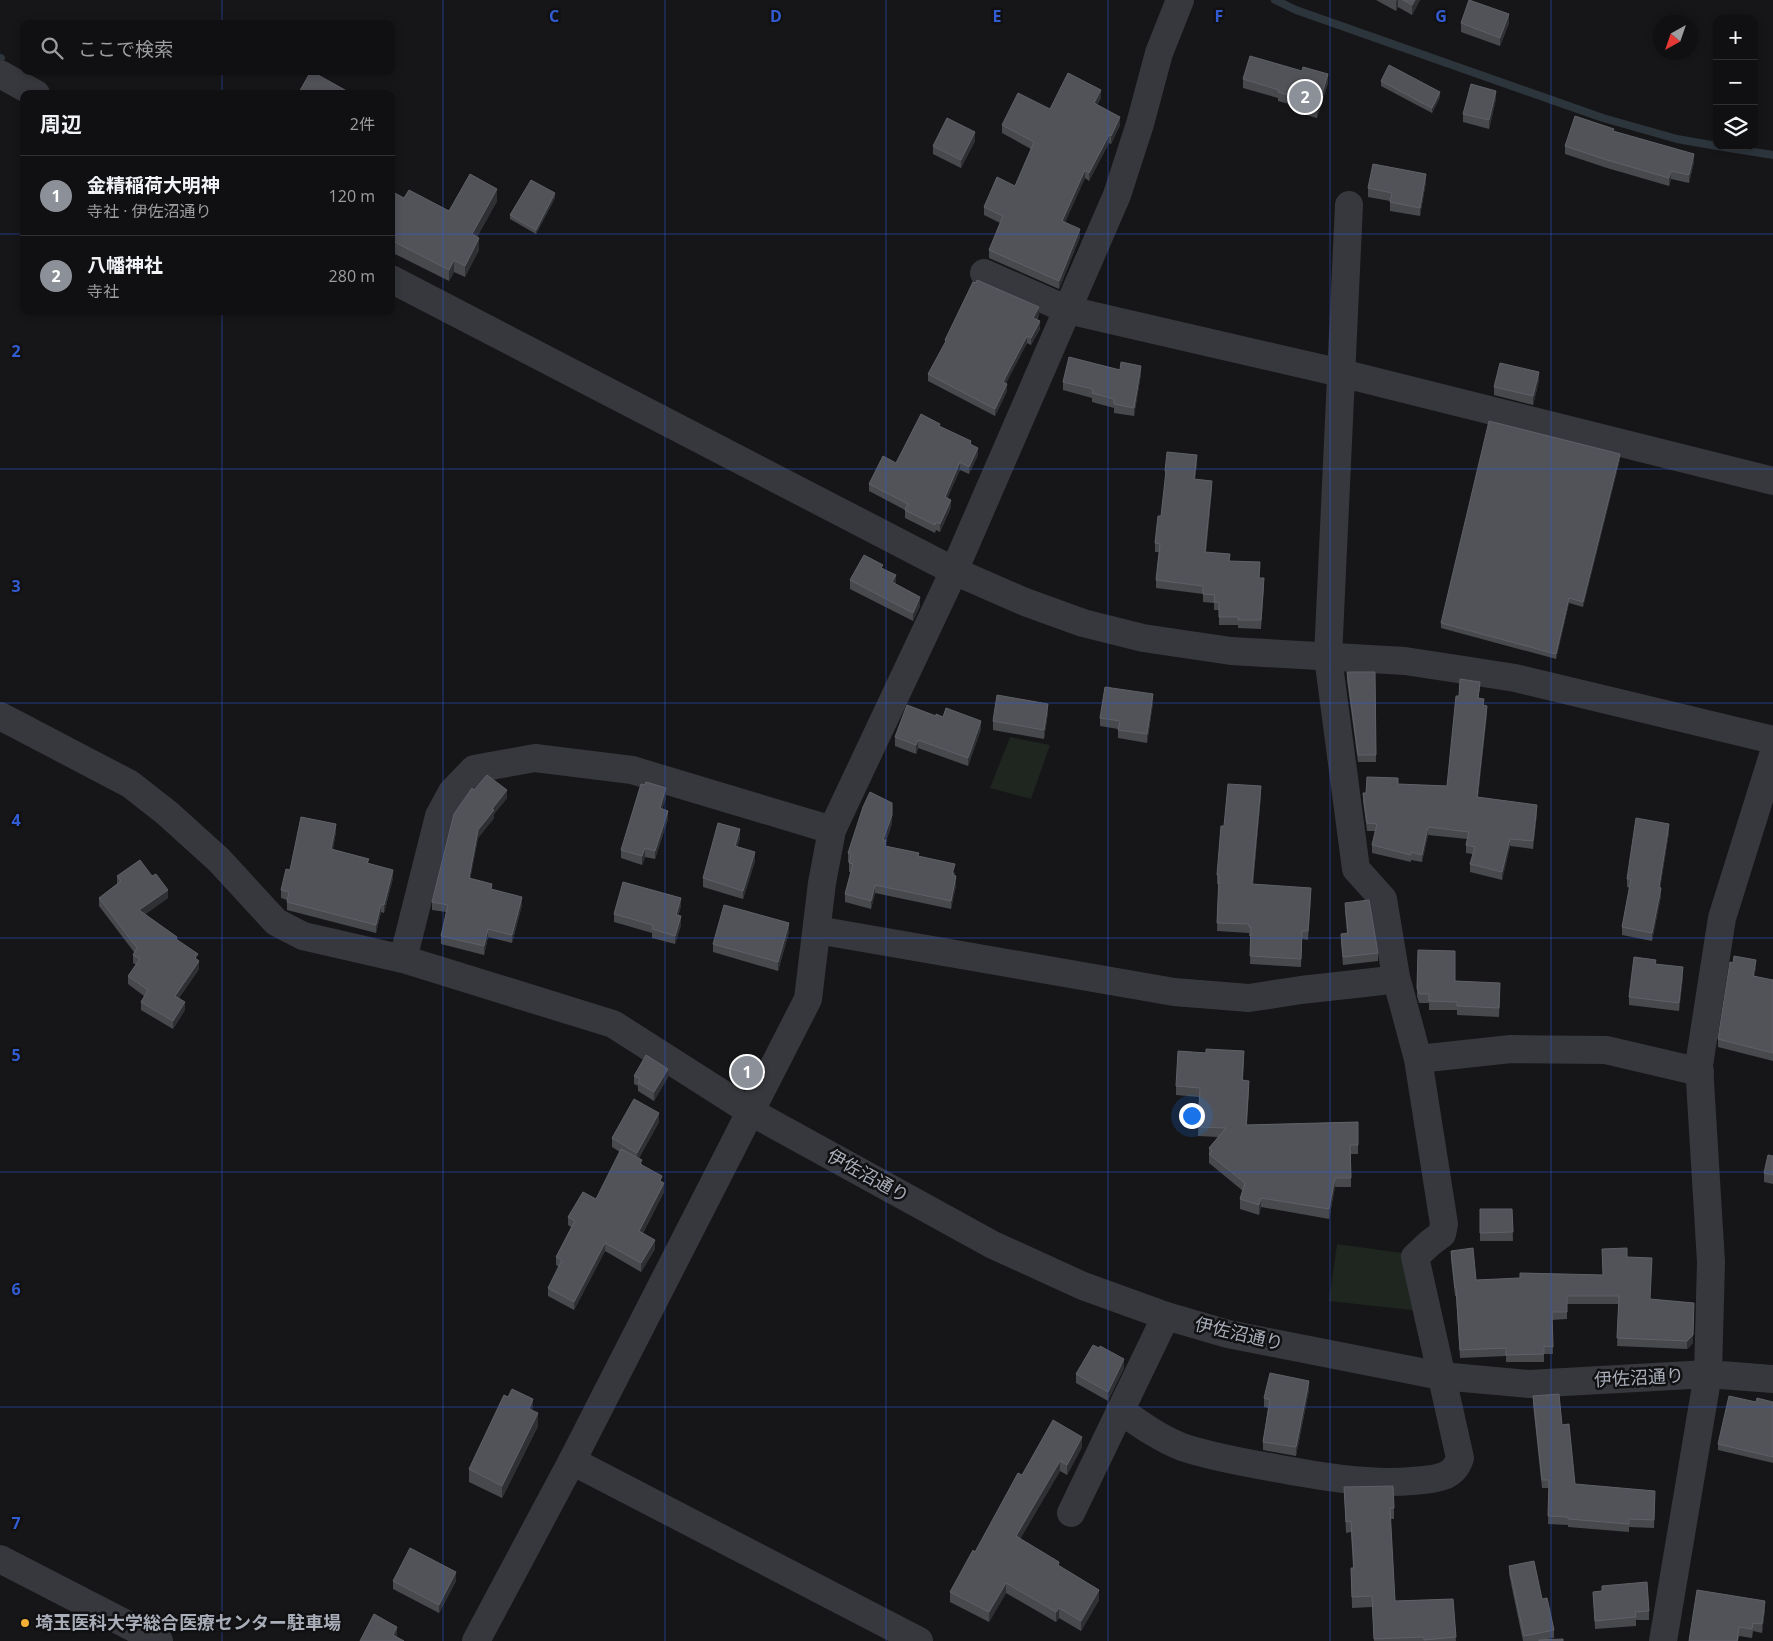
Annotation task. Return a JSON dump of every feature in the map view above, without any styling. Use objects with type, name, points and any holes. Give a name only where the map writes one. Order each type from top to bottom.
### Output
[{"type":"street","points":[[476,1641],[572,1461],[808,999],[832,830],[954,571],[1117,195],[1140,124],[1159,53],[1180,0]]},
{"type":"street","points":[[1,79],[27,90]]},
{"type":"street","points":[[1120,1410],[1157,1436],[1207,1455],[1364,1482],[1402,1482],[1446,1475],[1456,1468],[1460,1458],[1415,1257],[1442,1234],[1444,1224],[1418,1059],[1396,977],[1383,899],[1356,869],[1328,657],[1349,205]]},
{"type":"street","points":[[984,273],[1068,310],[1340,373],[1773,481]]},
{"type":"street","points":[[395,281],[954,571],[1033,605],[1083,623],[1143,638],[1231,651],[1405,661],[1515,678],[1773,740]]},
{"type":"street","name":"伊佐沼通り","points":[[0,716],[130,784],[167,813],[219,860],[276,922],[304,936],[403,959],[613,1024],[751,1112],[994,1244],[1083,1286],[1166,1316],[1228,1334],[1441,1376],[1528,1384],[1708,1374],[1773,1379]]},
{"type":"street","points":[[1663,1641],[1708,1374],[1711,1262],[1699,1065],[1722,918],[1773,755]]},
{"type":"street","points":[[403,959],[439,816],[452,792],[474,769],[535,758],[632,770],[832,830]]},
{"type":"street","points":[[817,930],[1174,992],[1239,998],[1382,981],[1396,977]]},
{"type":"street","points":[[1418,1059],[1510,1049],[1606,1050],[1700,1072]]},
{"type":"street","points":[[1071,1513],[1166,1316]]},
{"type":"street","points":[[572,1461],[919,1641]]},
{"type":"street","points":[[0,1559],[159,1641]]},
{"type":"shaded area","points":[[1010,737],[1050,745],[1031,799],[990,788]]},
{"type":"shaded area","points":[[1337,1244],[1402,1253],[1409,1258],[1421,1311],[1329,1301]]},
{"type":"building","points":[[1403,0],[1415,0],[1412,5]]},
{"type":"building","points":[[1469,0],[1509,14],[1500,38],[1461,23]]},
{"type":"building","points":[[1250,56],[1302,71],[1303,67],[1328,74],[1317,110],[1293,102],[1294,97],[1278,92],[1279,90],[1243,79]]},
{"type":"building","points":[[1389,65],[1440,92],[1432,108],[1381,81]]},
{"type":"building","points":[[1068,73],[1101,90],[1094,103],[1120,117],[1089,173],[1085,170],[1062,221],[1080,229],[1059,281],[989,250],[1003,216],[984,207],[997,177],[1015,186],[1034,142],[1002,125],[1018,93],[1050,109]]},
{"type":"building","points":[[309,75],[318,75],[345,90],[300,90]]},
{"type":"building","points":[[1471,84],[1496,91],[1489,120],[1463,114]]},
{"type":"building","points":[[1575,116],[1614,129],[1613,131],[1694,154],[1689,175],[1671,171],[1669,178],[1565,146]]},
{"type":"building","points":[[947,118],[975,132],[961,160],[933,146]]},
{"type":"building","points":[[1373,164],[1426,174],[1420,208],[1390,202],[1392,193],[1368,188]]},
{"type":"building","points":[[470,174],[497,189],[472,234],[479,238],[465,266],[454,260],[449,270],[395,242],[395,193],[404,198],[409,190],[449,211]]},
{"type":"building","points":[[531,180],[555,193],[536,230],[510,215]]},
{"type":"building","points":[[977,280],[1039,307],[1033,318],[1040,321],[1031,338],[1027,336],[1003,382],[1007,384],[995,409],[928,374],[946,341],[973,282],[976,283]]},
{"type":"building","points":[[1069,357],[1120,370],[1121,362],[1141,366],[1134,408],[1114,404],[1114,399],[1092,393],[1093,389],[1063,382]]},
{"type":"building","points":[[1500,363],[1539,372],[1533,396],[1494,387]]},
{"type":"building","points":[[921,414],[940,424],[939,426],[971,441],[970,444],[978,448],[969,467],[960,462],[945,497],[951,500],[940,524],[936,522],[935,525],[905,510],[908,504],[869,484],[883,456],[896,463]]},
{"type":"building","points":[[1489,421],[1620,454],[1583,602],[1569,598],[1556,654],[1441,623]]},
{"type":"building","points":[[1167,452],[1197,455],[1194,479],[1212,481],[1205,552],[1230,554],[1229,561],[1260,562],[1259,578],[1264,578],[1261,620],[1238,620],[1238,617],[1219,617],[1219,602],[1214,602],[1215,595],[1203,594],[1203,586],[1156,580],[1160,544],[1155,543],[1158,516],[1161,516]]},
{"type":"building","points":[[864,555],[883,565],[881,568],[896,575],[892,582],[920,597],[913,613],[850,580]]},
{"type":"building","points":[[1347,672],[1375,672],[1376,755],[1358,755]]},
{"type":"building","points":[[1460,679],[1480,682],[1478,698],[1484,699],[1483,705],[1487,706],[1477,797],[1537,805],[1533,841],[1510,839],[1502,872],[1470,864],[1475,847],[1466,845],[1469,832],[1428,827],[1422,855],[1411,852],[1411,855],[1372,845],[1377,824],[1367,823],[1363,793],[1366,793],[1367,777],[1398,778],[1398,784],[1447,786],[1456,696],[1459,696]]},
{"type":"building","points":[[1105,687],[1153,694],[1147,734],[1118,730],[1120,721],[1100,718]]},
{"type":"building","points":[[997,695],[1048,704],[1044,730],[993,721]]},
{"type":"building","points":[[907,705],[943,717],[946,708],[981,721],[968,758],[918,740],[916,745],[895,737]]},
{"type":"building","points":[[487,775],[507,790],[478,830],[469,878],[492,884],[491,889],[522,897],[512,935],[488,929],[484,946],[441,936],[448,905],[432,902],[454,814],[472,788],[474,790]]},
{"type":"building","points":[[646,782],[666,788],[660,808],[668,811],[655,851],[645,848],[642,856],[621,850],[641,784],[645,785]]},
{"type":"building","points":[[1228,784],[1261,786],[1252,884],[1311,888],[1308,931],[1302,931],[1301,959],[1250,956],[1251,927],[1249,927],[1249,924],[1217,923],[1219,876],[1217,875],[1221,826],[1224,826]]},
{"type":"building","points":[[870,792],[892,803],[892,815],[883,840],[886,840],[885,846],[919,853],[918,856],[955,864],[952,875],[956,876],[951,901],[875,885],[871,901],[845,894],[853,864],[849,863],[851,855],[848,853]]},
{"type":"building","points":[[301,817],[336,824],[331,849],[369,859],[367,863],[393,870],[384,905],[381,904],[376,925],[287,902],[289,892],[281,890],[286,869],[290,870]]},
{"type":"building","points":[[1636,818],[1669,824],[1659,887],[1661,888],[1652,933],[1622,927],[1631,879],[1627,879]]},
{"type":"building","points":[[718,823],[740,829],[735,846],[755,852],[743,891],[703,878]]},
{"type":"building","points":[[140,860],[152,876],[156,874],[168,890],[139,910],[198,954],[195,958],[199,961],[175,996],[185,1002],[173,1021],[141,1002],[148,990],[128,976],[140,959],[133,955],[137,948],[99,898],[121,881],[117,876]]},
{"type":"building","points":[[623,882],[681,898],[676,915],[681,916],[675,936],[652,929],[653,925],[614,914]]},
{"type":"building","points":[[1369,900],[1378,953],[1343,957],[1341,934],[1348,933],[1345,903]]},
{"type":"building","points":[[724,905],[789,923],[778,962],[713,944]]},
{"type":"building","points":[[1418,950],[1455,951],[1455,981],[1500,983],[1499,1008],[1457,1006],[1457,1002],[1429,1001],[1429,994],[1419,994],[1417,988]]},
{"type":"building","points":[[1734,956],[1756,960],[1753,976],[1773,980],[1773,1053],[1718,1039],[1730,962],[1733,963]]},
{"type":"building","points":[[1634,957],[1656,960],[1655,964],[1683,967],[1679,1003],[1629,997]]},
{"type":"building","points":[[1206,1049],[1244,1051],[1242,1080],[1249,1081],[1246,1125],[1358,1122],[1358,1145],[1350,1145],[1351,1178],[1335,1178],[1329,1209],[1261,1198],[1259,1205],[1240,1199],[1245,1183],[1209,1154],[1212,1151],[1209,1148],[1226,1128],[1198,1127],[1200,1088],[1176,1086],[1178,1051],[1206,1053]]},
{"type":"building","points":[[646,1055],[668,1069],[654,1092],[638,1083],[640,1079],[634,1076]]},
{"type":"building","points":[[634,1099],[659,1113],[637,1153],[612,1138]]},
{"type":"building","points":[[621,1149],[642,1160],[640,1164],[662,1176],[660,1181],[664,1183],[639,1231],[655,1240],[641,1263],[605,1243],[574,1302],[548,1288],[562,1260],[556,1257],[575,1221],[568,1217],[583,1192],[596,1199]]},
{"type":"building","points":[[1768,1155],[1773,1156],[1773,1175],[1764,1173]]},
{"type":"building","points":[[1480,1209],[1512,1209],[1513,1232],[1480,1233]]},
{"type":"building","points":[[1473,1248],[1476,1280],[1520,1278],[1520,1273],[1603,1275],[1602,1249],[1627,1248],[1627,1257],[1652,1258],[1650,1299],[1694,1303],[1693,1335],[1687,1341],[1617,1338],[1619,1296],[1567,1296],[1567,1312],[1552,1312],[1553,1347],[1544,1346],[1544,1354],[1506,1355],[1506,1348],[1460,1350],[1456,1288],[1451,1251]]},
{"type":"building","points":[[1093,1345],[1099,1348],[1100,1346],[1124,1359],[1108,1392],[1076,1374]]},
{"type":"building","points":[[1270,1373],[1309,1381],[1296,1447],[1263,1442],[1270,1400],[1264,1398]]},
{"type":"building","points":[[512,1389],[533,1399],[529,1409],[538,1413],[502,1486],[469,1469],[504,1395],[508,1397]]},
{"type":"building","points":[[1559,1394],[1562,1425],[1569,1424],[1575,1484],[1655,1491],[1654,1520],[1629,1519],[1629,1524],[1548,1516],[1549,1480],[1542,1480],[1533,1396]]},
{"type":"building","points":[[1729,1396],[1756,1402],[1757,1398],[1773,1402],[1773,1457],[1718,1444]]},
{"type":"building","points":[[1053,1420],[1082,1437],[1067,1465],[1060,1461],[1016,1536],[1059,1562],[1058,1565],[1099,1590],[1081,1621],[1059,1608],[1056,1612],[1006,1583],[989,1612],[950,1592],[973,1550],[975,1552],[1018,1473],[1022,1475]]},
{"type":"building","points":[[1393,1486],[1394,1508],[1390,1508],[1395,1601],[1453,1599],[1456,1637],[1424,1640],[1424,1637],[1374,1639],[1372,1596],[1352,1597],[1351,1568],[1354,1568],[1351,1521],[1346,1522],[1344,1487]]},
{"type":"building","points":[[410,1548],[456,1572],[439,1605],[393,1581]]},
{"type":"building","points":[[1534,1561],[1542,1599],[1547,1598],[1554,1630],[1524,1636],[1509,1566]]},
{"type":"building","points":[[1647,1582],[1649,1611],[1635,1612],[1636,1617],[1595,1621],[1593,1592],[1602,1591],[1602,1586]]},
{"type":"building","points":[[1697,1590],[1765,1601],[1762,1624],[1753,1623],[1752,1629],[1739,1627],[1737,1641],[1689,1641]]},
{"type":"building","points":[[374,1614],[397,1627],[393,1635],[404,1641],[360,1641]]},
{"type":"building","points":[[1563,1639],[1563,1641],[1539,1641],[1539,1640]]},
{"type":"waterway","points":[[1275,0],[1296,10],[1603,118],[1677,139],[1713,145]]},
{"type":"waterway","points":[[1742,150],[1773,155]]},
{"type":"place","name":"八幡神社","points":[[1305,97]]},
{"type":"place","name":"金精稲荷大明神","points":[[747,1072]]},
{"type":"place","name":"埼玉医科大学総合医療センター駐車場","points":[[25,1623]]}]
